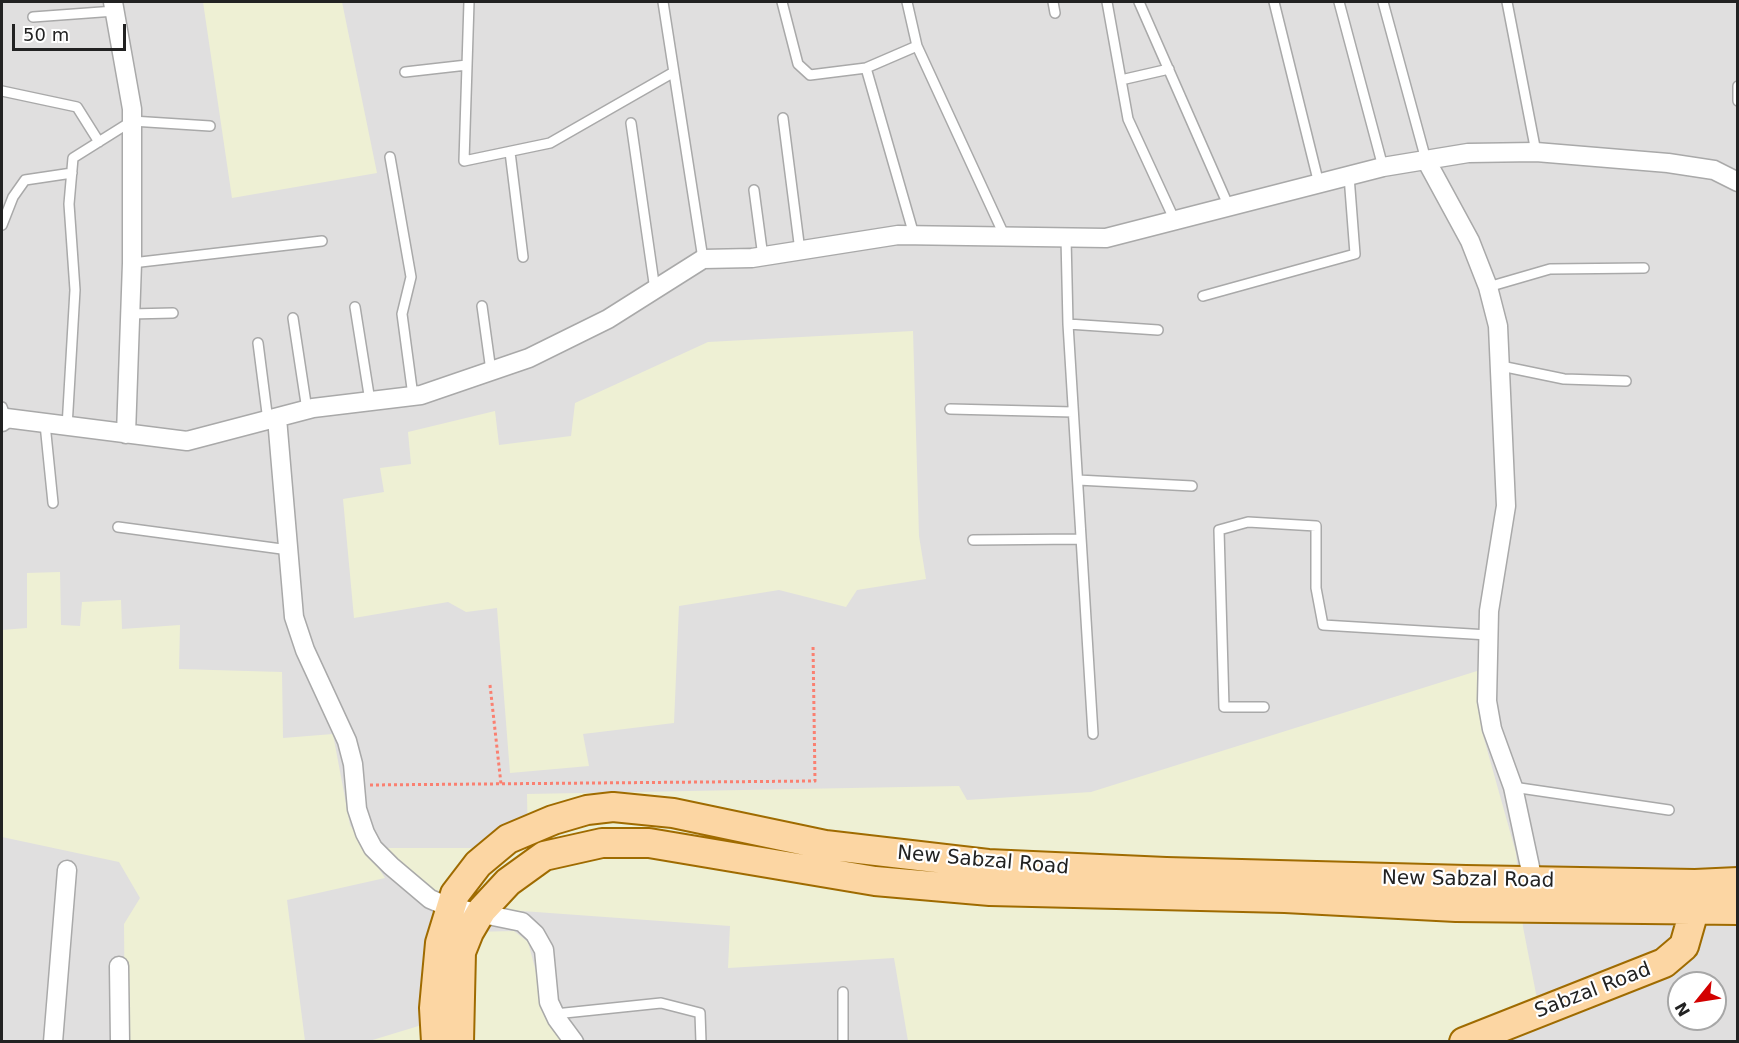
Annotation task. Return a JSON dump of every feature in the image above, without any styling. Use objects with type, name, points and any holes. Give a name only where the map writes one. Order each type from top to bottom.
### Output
[{"type":"main road","name":"New Sabzal Road","points":[[436,1041],[434,1008],[440,943],[449,907],[455,894],[478,864],[508,839],[553,820],[587,810],[613,807],[673,813],[825,845],[988,864],[1166,872],[1533,881],[1694,898]]},
{"type":"main road","name":"New Sabzal Road","points":[[459,1041],[461,952],[469,932],[482,912],[508,882],[544,856],[578,846],[617,843],[679,847],[875,881],[990,891],[1285,898],[1456,907],[1694,898]]},
{"type":"main road","points":[[1694,898],[1737,882]]},
{"type":"main road","points":[[1694,898],[1737,910]]},
{"type":"main road","name":"Sabzal Road","points":[[1464,1041],[1664,963],[1684,946],[1694,898]]},
{"type":"street","points":[[114,6],[132,121],[132,263],[126,434]]},
{"type":"street","points":[[3,416],[67,427],[187,441],[307,410],[413,396],[490,372],[529,358],[598,324],[703,259],[763,256],[898,235],[1106,238],[1383,167],[1468,153],[1536,153],[1668,162],[1714,170],[1737,182]]},
{"type":"street","points":[[1426,160],[1470,241],[1488,287],[1498,326],[1506,506],[1489,611],[1487,701],[1492,729],[1513,787],[1533,881]]},
{"type":"street","points":[[273,420],[289,550],[294,617],[305,650],[347,741],[353,764],[357,810],[374,848],[430,899],[449,907],[522,922],[535,934],[544,950],[549,1002],[574,1041]]},
{"type":"street","points":[[53,1041],[67,870]]},
{"type":"street","points":[[119,966],[120,1041]]},
{"type":"lane","points":[[469,2],[464,161],[550,143],[674,72]]},
{"type":"lane","points":[[663,2],[703,259]]},
{"type":"lane","points":[[782,2],[798,64],[810,75],[866,68],[917,46]]},
{"type":"lane","points":[[919,2],[908,4],[917,46],[1005,237]]},
{"type":"lane","points":[[1053,2],[1055,13]]},
{"type":"lane","points":[[1107,2],[1128,119],[1176,221]]},
{"type":"lane","points":[[1139,2],[1229,207]]},
{"type":"lane","points":[[1274,2],[1319,184]]},
{"type":"lane","points":[[1340,2],[1383,167]]},
{"type":"lane","points":[[1383,2],[1426,160]]},
{"type":"lane","points":[[1507,2],[1536,153]]},
{"type":"lane","points":[[33,17],[114,6]]},
{"type":"lane","points":[[405,72],[467,65]]},
{"type":"lane","points":[[866,68],[914,235]]},
{"type":"lane","points":[[1121,80],[1169,69]]},
{"type":"lane","points":[[1737,86],[1737,100]]},
{"type":"lane","points":[[2,91],[77,107],[99,142]]},
{"type":"lane","points":[[783,118],[800,251]]},
{"type":"lane","points":[[67,427],[75,290],[69,204],[74,158],[132,121],[210,126]]},
{"type":"lane","points":[[631,123],[655,290]]},
{"type":"lane","points":[[510,152],[523,257]]},
{"type":"lane","points":[[390,157],[411,277],[402,314],[413,396]]},
{"type":"lane","points":[[2,225],[8,196],[26,180],[72,173]]},
{"type":"lane","points":[[1203,296],[1355,254],[1349,176]]},
{"type":"lane","points":[[754,190],[763,256]]},
{"type":"lane","points":[[1066,238],[1068,324],[1093,734]]},
{"type":"lane","points":[[132,263],[322,241]]},
{"type":"lane","points":[[1488,287],[1550,269],[1644,268]]},
{"type":"lane","points":[[482,306],[490,372]]},
{"type":"lane","points":[[355,307],[370,401]]},
{"type":"lane","points":[[130,315],[172,313]]},
{"type":"lane","points":[[293,318],[307,410]]},
{"type":"lane","points":[[1068,324],[1158,330]]},
{"type":"lane","points":[[258,343],[273,420]]},
{"type":"lane","points":[[1501,366],[1564,379],[1626,381]]},
{"type":"lane","points":[[950,408],[1074,412]]},
{"type":"lane","points":[[45,424],[53,503]]},
{"type":"lane","points":[[1078,480],[1192,486]]},
{"type":"lane","points":[[1264,707],[1224,707],[1219,530],[1248,522],[1316,526],[1316,588],[1323,625],[1488,635]]},
{"type":"lane","points":[[118,527],[289,550]]},
{"type":"lane","points":[[973,540],[1081,539]]},
{"type":"lane","points":[[1513,787],[1669,810]]},
{"type":"lane","points":[[843,992],[843,1041]]},
{"type":"lane","points":[[555,1014],[661,1003],[700,1013],[701,1041]]},
{"type":"path","points":[[354,785],[815,781],[813,644]]},
{"type":"path","points":[[490,685],[501,784]]},
{"type":"shaded area","points":[[2,2],[1737,2],[1737,1041],[2,1042]]},
{"type":"green space","points":[[203,2],[342,2],[377,173],[232,198]]},
{"type":"green space","points":[[913,331],[919,536],[926,579],[857,590],[846,607],[779,590],[679,606],[674,723],[583,734],[589,766],[510,773],[497,608],[466,612],[448,602],[354,618],[343,499],[384,492],[380,468],[411,464],[408,432],[495,411],[499,445],[571,436],[575,403],[708,342]]},
{"type":"green space","points":[[60,572],[61,625],[80,626],[82,602],[121,600],[122,629],[180,625],[179,669],[282,672],[283,738],[333,734],[350,825],[385,878],[287,900],[305,1041],[125,1041],[124,924],[140,898],[119,862],[2,837],[2,630],[27,628],[27,573]]},
{"type":"green space","points":[[1477,671],[1481,728],[1516,853],[1523,927],[1539,1009],[1456,1041],[908,1041],[894,958],[728,968],[730,926],[522,911],[454,914],[432,911],[383,848],[528,848],[527,794],[959,786],[967,800],[1091,792]]},
{"type":"green space","points":[[514,931],[528,942],[547,1013],[565,1042],[366,1042],[458,1014],[471,932]]}]
